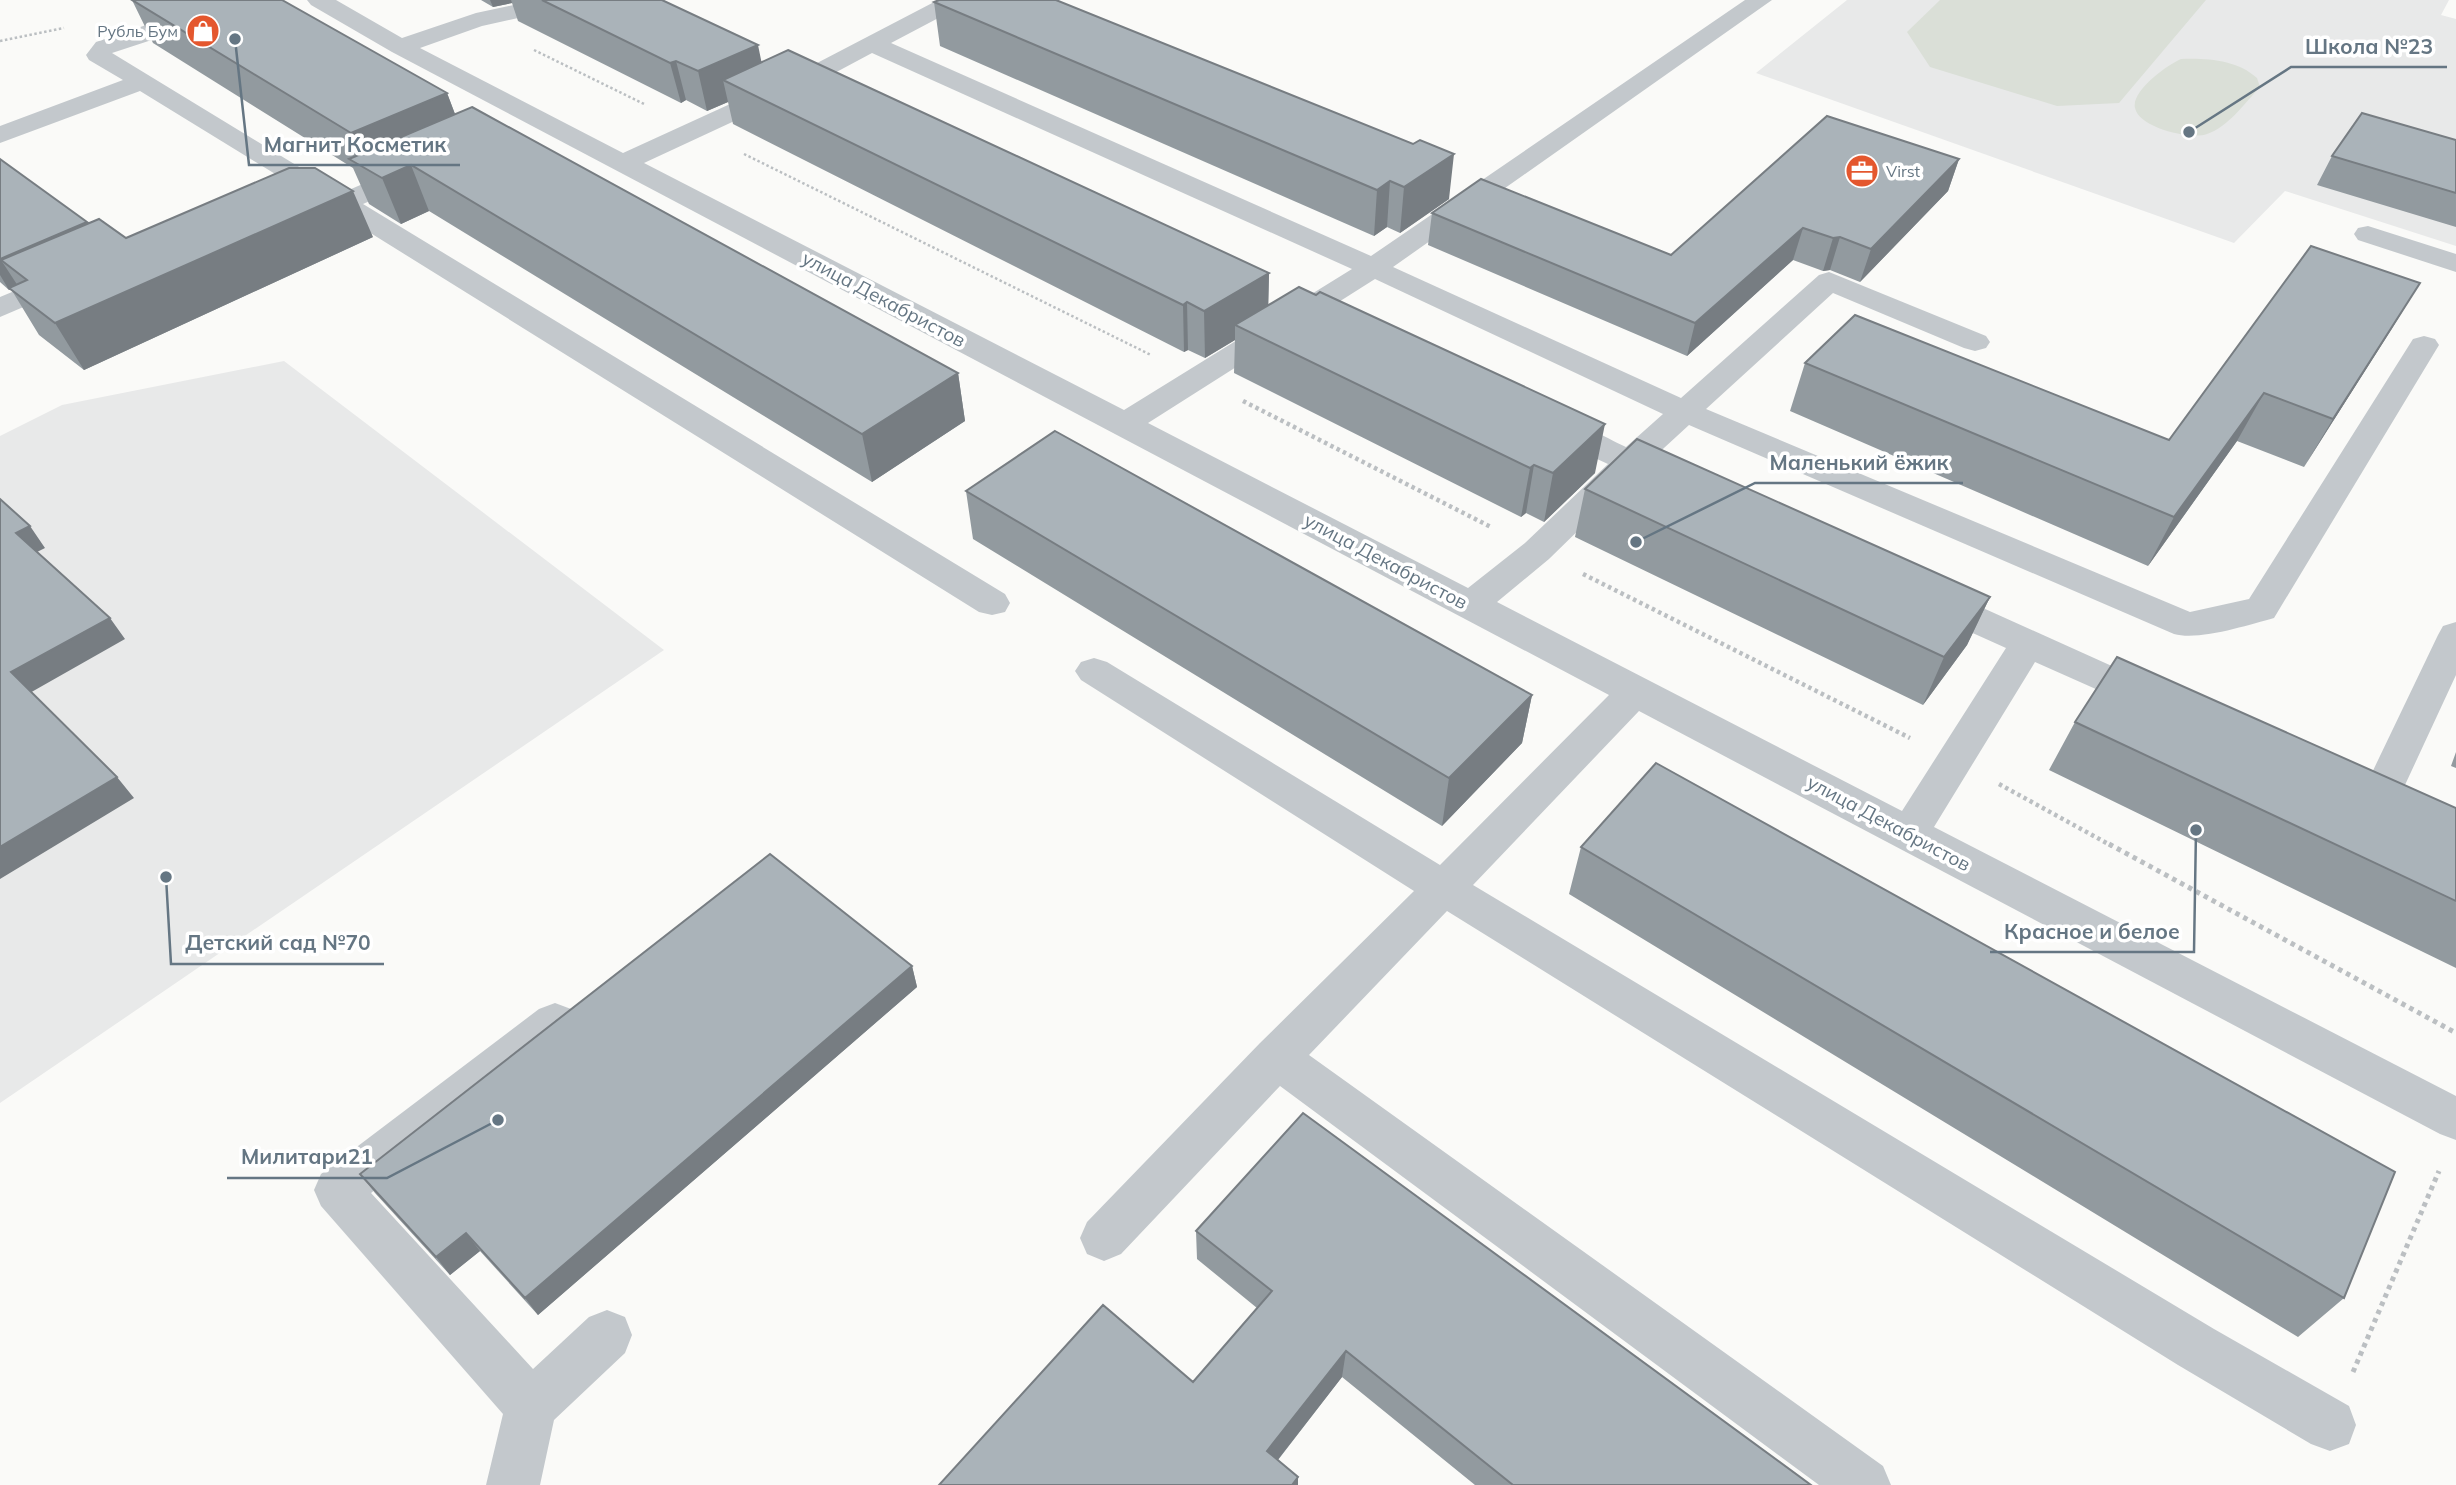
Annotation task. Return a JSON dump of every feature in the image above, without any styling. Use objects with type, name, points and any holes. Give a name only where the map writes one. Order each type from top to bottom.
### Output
[{"type":"street","points":[[250,0],[104,47],[98,55],[992,603]]},
{"type":"street","name":"улица Декабристов","points":[[319,0],[400,47],[2456,1119]]},
{"type":"street","points":[[400,47],[476,20],[569,0]]},
{"type":"street","points":[[622,163],[804,79],[955,0]]},
{"type":"street","points":[[1123,424],[1201,379],[1300,316],[1760,0]]},
{"type":"street","points":[[872,44],[1371,267],[1686,412],[2187,625],[2261,609],[2424,345]]},
{"type":"street","points":[[768,64],[842,97]]},
{"type":"street","points":[[0,135],[144,81]]},
{"type":"street","points":[[500,134],[536,118]]},
{"type":"street","points":[[292,204],[342,203],[439,160]]},
{"type":"street","points":[[2368,233],[2456,263]]},
{"type":"street","points":[[0,309],[89,269]]},
{"type":"street","points":[[1470,605],[1537,551],[1630,461],[1829,282],[1975,342]]},
{"type":"street","points":[[1263,298],[1339,332]]},
{"type":"street","points":[[1529,416],[1692,490]]},
{"type":"street","points":[[1903,587],[2177,712]]},
{"type":"street","points":[[2328,779],[2378,802],[2456,635]]},
{"type":"street","points":[[1909,833],[2027,644]]},
{"type":"street","points":[[1094,671],[1445,889],[2184,1340],[2330,1425]]},
{"type":"street","points":[[1104,1238],[1276,1057],[1445,889],[1635,691]]},
{"type":"street","points":[[531,1406],[338,1190],[587,997]]},
{"type":"street","points":[[1276,1057],[1864,1485]]},
{"type":"street","points":[[513,1485],[531,1406],[607,1335]]},
{"type":"path","points":[[476,20],[1201,379],[1954,760],[2456,1032]]},
{"type":"path","points":[[2330,1425],[2445,1157]]},
{"type":"shaded area","points":[[1847,0],[2449,0],[2441,15],[2456,19],[2456,246],[2285,191],[2234,243],[1756,73]]},
{"type":"shaded area","points":[[1940,0],[2206,0],[2119,103],[2057,106],[1930,67],[1907,32]]},
{"type":"shaded area","points":[[2181,59],[2212,60],[2240,67],[2257,78],[2260,87],[2236,114],[2215,131],[2190,135],[2166,131],[2155,127],[2139,115],[2135,101],[2151,79]]},
{"type":"shaded area","points":[[284,361],[664,650],[0,1103],[0,436],[62,405]]},
{"type":"building","points":[[132,0],[282,0],[447,93],[351,133]]},
{"type":"building","points":[[542,0],[662,0],[758,45],[698,71],[676,61],[670,63]]},
{"type":"building","points":[[1056,0],[1413,144],[1420,140],[1454,154],[1404,187],[1390,181],[1377,190],[934,2]]},
{"type":"building","points":[[788,50],[1269,273],[1204,311],[1187,302],[1183,305],[723,80]]},
{"type":"building","points":[[472,107],[958,373],[862,434],[411,165],[382,178],[349,159]]},
{"type":"building","points":[[2362,113],[2456,140],[2456,193],[2332,156]]},
{"type":"building","points":[[1827,116],[1959,159],[1871,249],[1840,237],[1833,238],[1803,228],[1695,323],[1432,213],[1481,179],[1671,255]]},
{"type":"building","points":[[0,159],[87,222],[0,259]]},
{"type":"building","points":[[289,168],[315,168],[353,191],[55,323],[9,288],[27,280],[1,260],[99,219],[126,238]]},
{"type":"building","points":[[2311,246],[2420,283],[2333,419],[2264,393],[2174,517],[1805,363],[1855,315],[2169,440]]},
{"type":"building","points":[[1299,287],[1316,295],[1320,292],[1605,424],[1553,473],[1534,465],[1530,468],[1235,325]]},
{"type":"building","points":[[1055,431],[1532,695],[1449,778],[966,491]]},
{"type":"building","points":[[1637,439],[1990,597],[1944,657],[1585,489]]},
{"type":"building","points":[[0,499],[30,526],[16,533],[110,618],[11,672],[117,777],[0,847]]},
{"type":"building","points":[[2117,657],[2456,808],[2456,901],[2075,722]]},
{"type":"building","points":[[1656,763],[2395,1172],[2344,1298],[1581,847]]},
{"type":"building","points":[[770,854],[912,966],[525,1298],[466,1233],[436,1257],[360,1174]]},
{"type":"building","points":[[1303,1113],[1811,1485],[1513,1485],[1346,1351],[1267,1451],[1298,1477],[1292,1485],[939,1485],[1103,1305],[1193,1382],[1272,1291],[1196,1231]]},
{"type":"place","name":"Рубль Бум","points":[[203,31]]},
{"type":"place","name":"Магнит Косметик","points":[[235,39]]},
{"type":"place","name":"Школа №23","points":[[2189,132]]},
{"type":"place","name":"Virst","points":[[1862,171]]},
{"type":"place","name":"Маленький ёжик","points":[[1636,542]]},
{"type":"place","name":"Красное и белое","points":[[2196,830]]},
{"type":"place","name":"Детский сад №70","points":[[166,877]]},
{"type":"place","name":"Милитари21","points":[[498,1120]]}]
